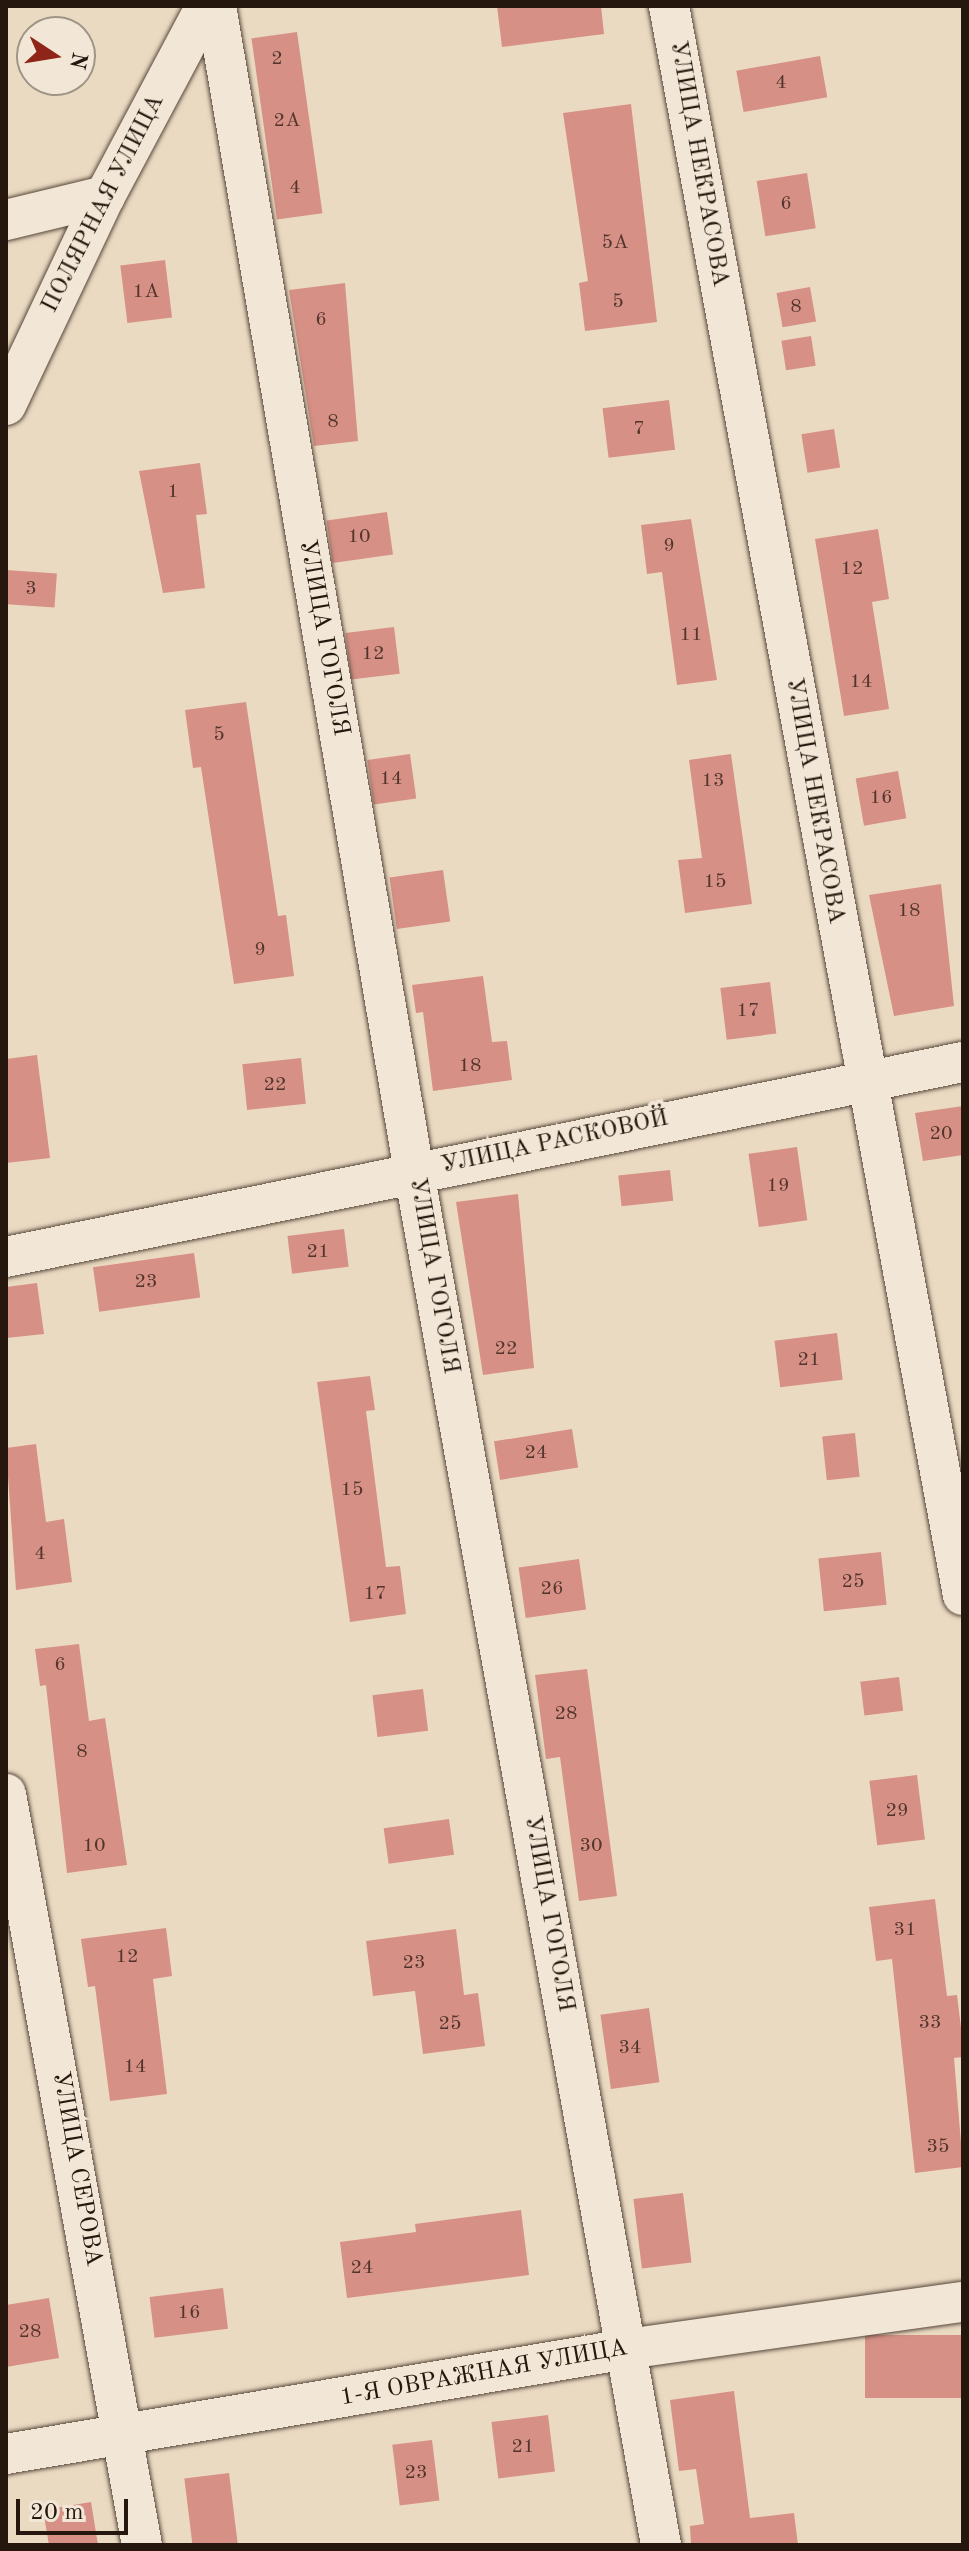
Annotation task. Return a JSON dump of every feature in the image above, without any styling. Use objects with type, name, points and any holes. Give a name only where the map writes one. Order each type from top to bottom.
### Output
[{"type":"street","name":"ПОЛЯРНАЯ УЛИЦА","points":[[6,405],[105,196],[206,6]]},
{"type":"street","name":"УЛИЦА ГОГОЛЯ","points":[[216,6],[414,1172],[661,2545]]},
{"type":"street","name":"УЛИЦА НЕКРАСОВА","points":[[669,6],[864,1079],[963,1595]]},
{"type":"street","points":[[6,220],[105,196]]},
{"type":"street","name":"УЛИЦА РАСКОВОЙ","points":[[6,1257],[864,1079],[963,1062]]},
{"type":"street","name":"УЛИЦА СЕРОВА","points":[[6,1794],[21,1941],[142,2545]]},
{"type":"street","name":"1-Я ОВРАЖНАЯ УЛИЦА","points":[[6,2454],[627,2349],[963,2302]]},
{"type":"building","points":[[497,6],[601,6],[604,34],[502,47]]},
{"type":"building","points":[[297,32],[322,213],[277,220],[251,38]]},
{"type":"building","points":[[820,56],[827,97],[744,112],[736,71]]},
{"type":"building","points":[[631,104],[657,322],[585,331],[579,283],[588,281],[563,113]]},
{"type":"building","points":[[807,173],[816,228],[765,236],[757,181]]},
{"type":"building","points":[[165,260],[172,318],[127,323],[120,265]]},
{"type":"building","points":[[345,283],[358,441],[314,446],[289,290]]},
{"type":"building","points":[[810,287],[816,321],[783,327],[777,293]]},
{"type":"building","points":[[811,336],[816,366],[786,370],[781,341]]},
{"type":"building","points":[[669,400],[675,450],[609,458],[602,408]]},
{"type":"building","points":[[834,429],[840,468],[808,473],[801,434]]},
{"type":"building","points":[[200,463],[207,514],[196,515],[205,588],[163,593],[139,471]]},
{"type":"building","points":[[387,512],[393,555],[333,563],[327,520]]},
{"type":"building","points":[[691,519],[717,680],[677,685],[662,572],[647,574],[641,525]]},
{"type":"building","points":[[878,529],[889,599],[872,602],[889,709],[844,716],[815,539]]},
{"type":"building","points":[[6,570],[57,574],[55,607],[6,604]]},
{"type":"building","points":[[394,627],[400,674],[351,680],[345,633]]},
{"type":"building","points":[[246,702],[278,916],[286,915],[294,976],[234,984],[201,767],[193,768],[185,710]]},
{"type":"building","points":[[410,754],[416,799],[374,805],[367,760]]},
{"type":"building","points":[[731,754],[752,904],[685,913],[678,860],[702,858],[689,760]]},
{"type":"building","points":[[898,771],[906,818],[864,826],[856,778]]},
{"type":"building","points":[[443,870],[450,921],[397,929],[390,878]]},
{"type":"building","points":[[941,884],[954,1006],[894,1016],[869,895]]},
{"type":"building","points":[[483,976],[492,1042],[507,1041],[512,1080],[433,1091],[423,1012],[416,1013],[412,985]]},
{"type":"building","points":[[770,982],[776,1034],[727,1040],[720,988]]},
{"type":"building","points":[[37,1055],[50,1158],[6,1163],[6,1059]]},
{"type":"building","points":[[301,1058],[306,1104],[247,1110],[242,1064]]},
{"type":"building","points":[[963,1106],[963,1155],[923,1161],[915,1113]]},
{"type":"building","points":[[797,1147],[807,1220],[759,1227],[748,1154]]},
{"type":"building","points":[[670,1170],[673,1201],[622,1206],[618,1175]]},
{"type":"building","points":[[518,1194],[534,1368],[483,1375],[456,1202]]},
{"type":"building","points":[[344,1229],[349,1267],[292,1274],[287,1236]]},
{"type":"building","points":[[194,1253],[200,1298],[99,1312],[93,1267]]},
{"type":"building","points":[[37,1283],[44,1334],[6,1338],[6,1287]]},
{"type":"building","points":[[837,1333],[843,1380],[780,1387],[774,1341]]},
{"type":"building","points":[[370,1376],[375,1410],[366,1411],[386,1567],[400,1566],[406,1614],[350,1622],[317,1382]]},
{"type":"building","points":[[572,1429],[578,1468],[500,1480],[494,1441]]},
{"type":"building","points":[[855,1433],[860,1477],[827,1480],[822,1436]]},
{"type":"building","points":[[36,1444],[46,1522],[64,1519],[72,1582],[16,1590],[6,1448]]},
{"type":"building","points":[[881,1552],[887,1605],[824,1611],[818,1559]]},
{"type":"building","points":[[579,1559],[586,1610],[526,1618],[519,1567]]},
{"type":"building","points":[[79,1644],[89,1721],[105,1718],[127,1865],[67,1873],[46,1685],[40,1686],[35,1649]]},
{"type":"building","points":[[587,1669],[617,1896],[579,1901],[560,1757],[546,1759],[535,1675]]},
{"type":"building","points":[[899,1677],[903,1711],[864,1715],[860,1682]]},
{"type":"building","points":[[423,1689],[428,1731],[377,1737],[372,1695]]},
{"type":"building","points":[[917,1775],[925,1840],[877,1845],[869,1781]]},
{"type":"building","points":[[449,1819],[454,1855],[389,1864],[384,1828]]},
{"type":"building","points":[[935,1899],[947,1996],[957,1995],[963,2044],[963,2057],[954,2058],[963,2167],[915,2173],[892,1959],[876,1961],[869,1907]]},
{"type":"building","points":[[166,1928],[172,1976],[153,1979],[167,2094],[110,2101],[95,1986],[88,1987],[81,1939]]},
{"type":"building","points":[[456,1929],[464,1995],[478,1993],[485,2046],[423,2054],[415,1991],[373,1996],[366,1941]]},
{"type":"building","points":[[649,2008],[659,2082],[611,2089],[600,2015]]},
{"type":"building","points":[[683,2193],[692,2262],[642,2269],[633,2199]]},
{"type":"building","points":[[521,2210],[529,2275],[347,2298],[340,2242],[416,2232],[415,2224]]},
{"type":"building","points":[[223,2288],[228,2329],[155,2338],[150,2297]]},
{"type":"building","points":[[49,2298],[59,2358],[6,2367],[6,2305]]},
{"type":"building","points":[[865,2335],[963,2335],[963,2398],[865,2398]]},
{"type":"building","points":[[734,2391],[750,2518],[794,2513],[798,2545],[691,2545],[690,2526],[704,2524],[696,2469],[679,2471],[670,2400]]},
{"type":"building","points":[[548,2415],[555,2472],[498,2479],[491,2422]]},
{"type":"building","points":[[432,2440],[439,2501],[400,2505],[392,2445]]},
{"type":"building","points":[[229,2473],[238,2545],[193,2545],[184,2478]]},
{"type":"building","points":[[91,2502],[98,2545],[49,2545],[43,2510]]}]
